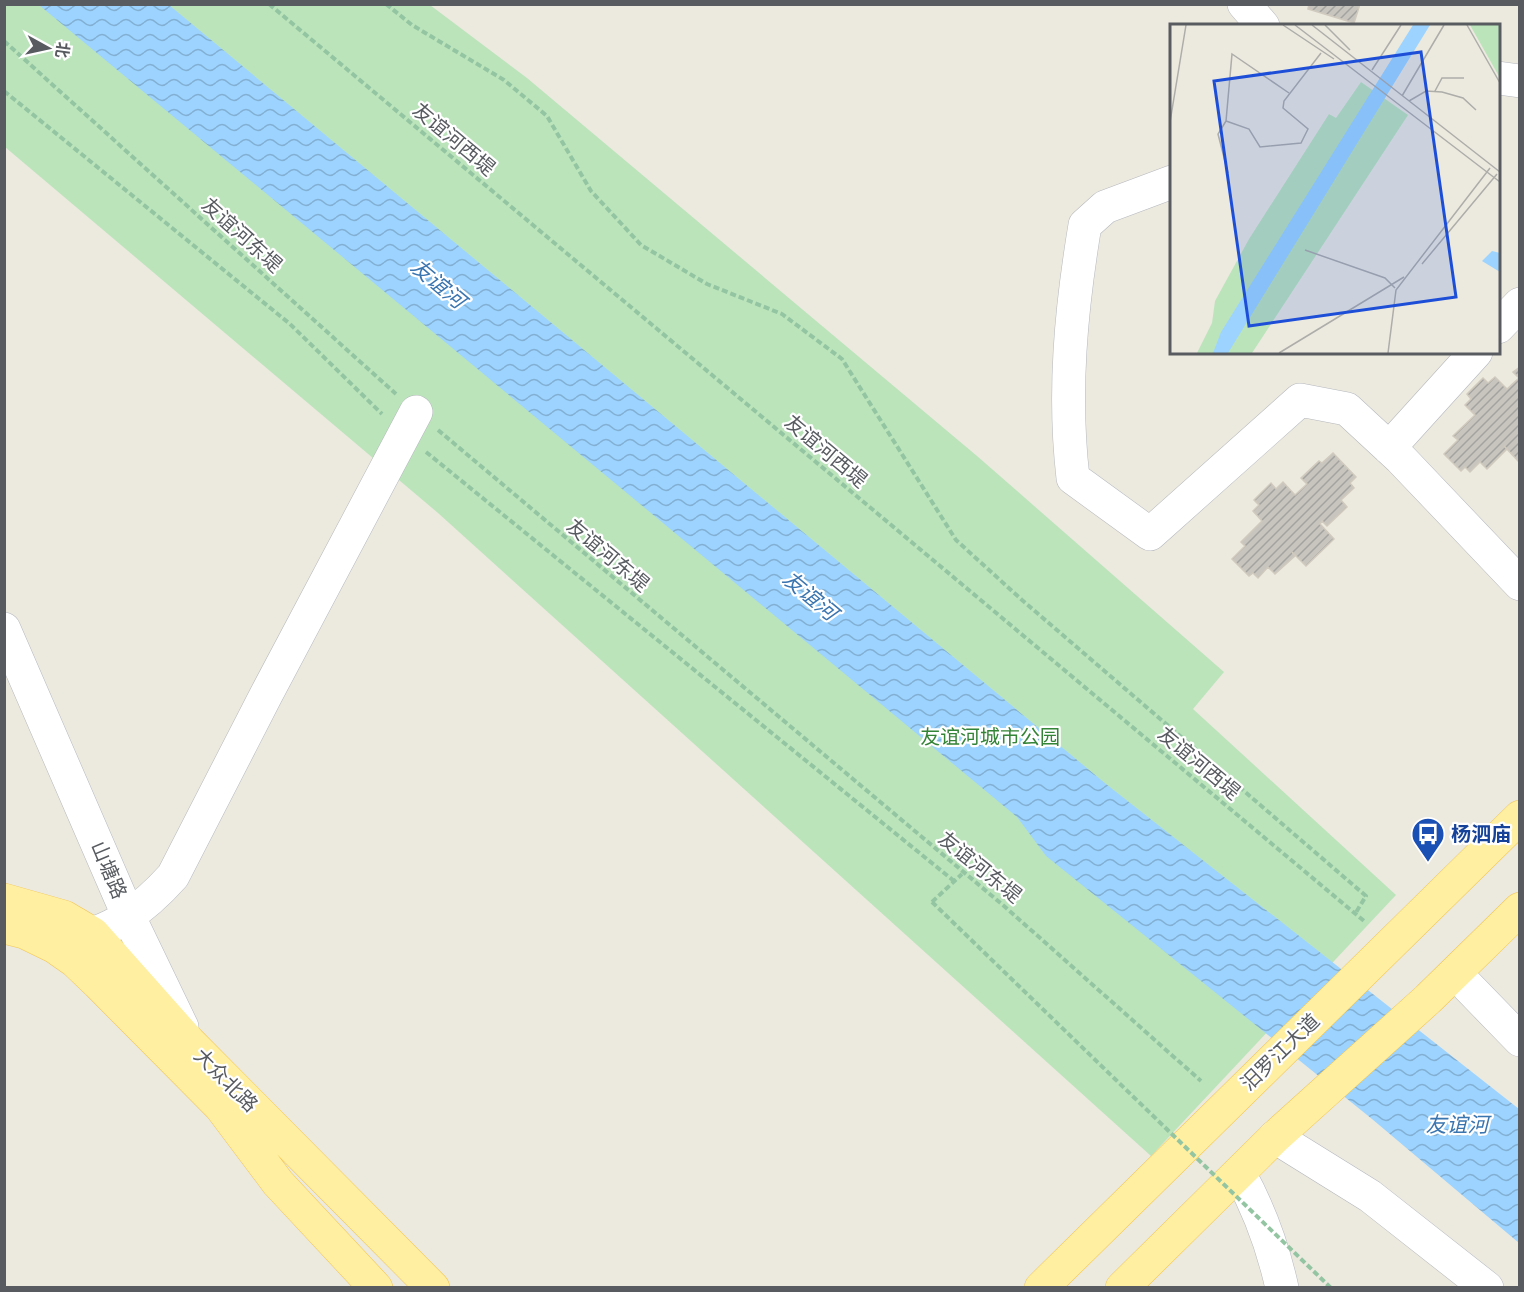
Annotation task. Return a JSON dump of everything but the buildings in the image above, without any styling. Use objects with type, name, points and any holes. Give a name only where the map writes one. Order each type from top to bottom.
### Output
[{"type":"main road","points":[[1495,841],[1520,805]]},
{"type":"main road","name":"汨罗江大道","points":[[1041,1287],[1520,817]]},
{"type":"main road","name":"大众北路","points":[[4,900],[64,917],[112,924],[152,1000],[184,1053]]},
{"type":"main road","points":[[1122,1287],[1275,1137],[1428,999],[1520,909]]},
{"type":"main road","name":"大众北路","points":[[14,930],[55,947],[75,960],[184,1053],[433,1287]]},
{"type":"main road","name":"大众北路","points":[[221,1107],[278,1183],[376,1287]]},
{"type":"street","points":[[1244,4],[1261,24]]},
{"type":"street","points":[[1500,78],[1520,81]]},
{"type":"street","points":[[1170,183],[1105,207],[1085,225],[1073,296],[1067,427],[1073,478],[1150,534],[1300,400],[1347,409],[1389,448],[1520,584]]},
{"type":"street","points":[[1500,325],[1520,304]]},
{"type":"street","points":[[1389,448],[1474,354]]},
{"type":"street","points":[[14,930],[70,937],[112,924],[155,897],[173,876],[410,424]]},
{"type":"street","name":"山塘路","points":[[4,629],[112,924]]},
{"type":"street","name":"山塘路","points":[[4,680],[112,924],[184,1053],[221,1107]]},
{"type":"street","points":[[1455,973],[1520,1040]]},
{"type":"street","points":[[1275,1137],[1370,1196],[1487,1287]]},
{"type":"street","points":[[1239,1173],[1255,1201],[1275,1255],[1282,1287]]},
{"type":"path","name":"友谊河西堤","points":[[269,4],[1364,921]]},
{"type":"path","points":[[386,4],[412,25],[504,80],[547,116],[591,191],[640,245],[707,284],[782,314],[842,359],[956,540],[1022,600],[1366,896],[1355,914]]},
{"type":"path","name":"友谊河东堤","points":[[4,40],[410,424],[1004,906],[1201,1081]]},
{"type":"path","points":[[4,91],[290,324],[954,881]]},
{"type":"path","points":[[962,873],[932,903],[1331,1287]]},
{"type":"green space","name":"友谊河城市公园","points":[[5,5],[430,5],[527,78],[977,456],[1224,672],[1193,709],[1396,895],[1151,1156],[438,513],[5,147]]},
{"type":"water","name":"友谊河","points":[[39,5],[169,5],[1106,784],[1519,1109],[1519,1243],[1372,1119],[1046,856],[1017,817]]},
{"type":"place","name":"杨泗庙","points":[[1428,863]]}]
